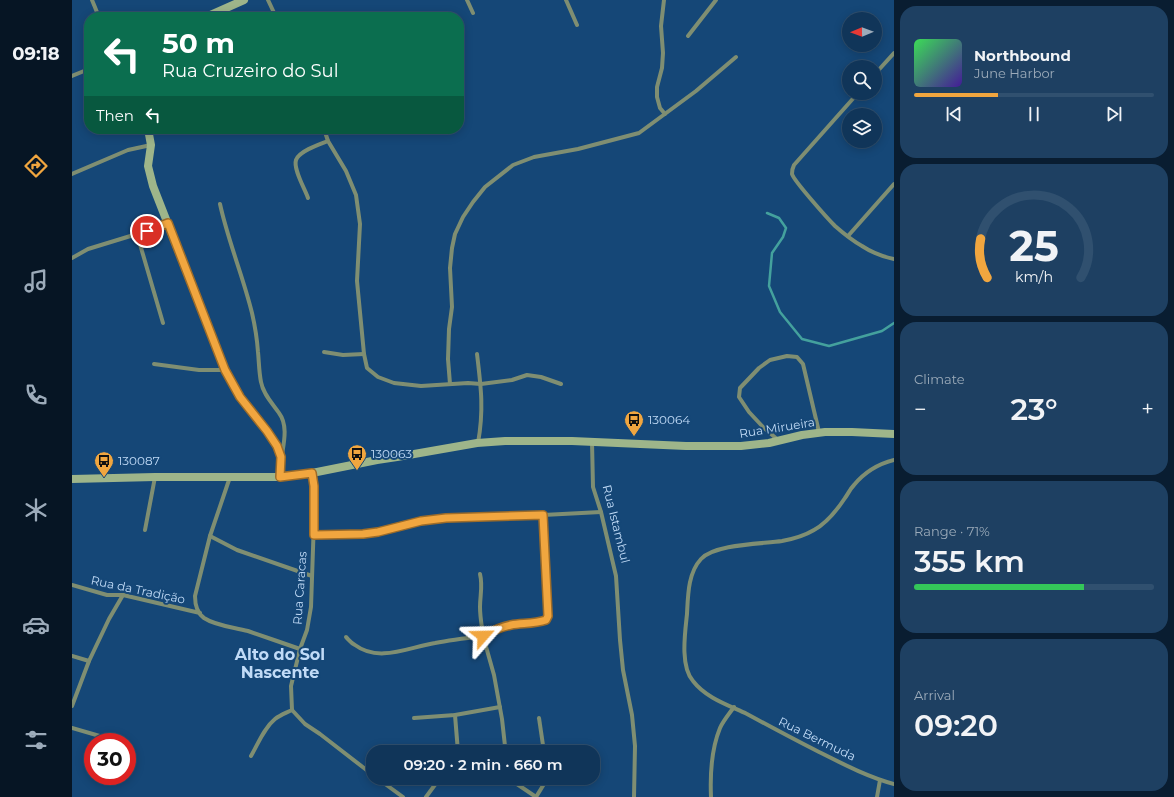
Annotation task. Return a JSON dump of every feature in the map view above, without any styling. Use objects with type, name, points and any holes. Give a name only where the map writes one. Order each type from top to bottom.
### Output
[{"type":"main road","points":[[217,12],[244,0]]},
{"type":"main road","points":[[149,134],[151,145],[148,166],[153,186],[225,370],[240,397],[277,446],[281,457],[280,477]]},
{"type":"main road","name":"Rua Mirueira","points":[[592,442],[718,447],[741,446],[778,441],[820,433],[852,432],[894,434]]},
{"type":"main road","points":[[72,479],[155,477],[280,477],[312,473],[377,460],[478,443],[534,441],[592,442]]},
{"type":"street","points":[[92,0],[97,12]]},
{"type":"street","points":[[268,0],[274,12]]},
{"type":"street","points":[[467,0],[474,13]]},
{"type":"street","points":[[566,0],[577,25]]},
{"type":"street","points":[[664,0],[661,26],[663,53],[662,68],[657,87],[657,97],[660,108],[665,114]]},
{"type":"street","points":[[688,36],[716,0]]},
{"type":"street","points":[[882,66],[894,53]]},
{"type":"street","points":[[450,384],[448,359],[449,329],[452,307],[450,268],[452,248],[463,217],[486,187],[513,164],[534,157],[578,149],[639,132],[696,91],[736,57]]},
{"type":"street","points":[[72,76],[84,71]]},
{"type":"street","points":[[852,100],[794,165],[792,174],[808,196],[836,226],[863,247],[894,259]]},
{"type":"street","points":[[326,134],[328,141],[346,171],[356,196],[360,224],[357,281],[364,354],[367,368],[378,377],[394,383],[421,386],[468,383],[481,384],[512,380],[528,375],[541,377],[560,384]]},
{"type":"street","points":[[308,198],[296,169],[296,160],[301,154],[328,141]]},
{"type":"street","points":[[72,174],[128,150],[151,145]]},
{"type":"street","points":[[848,236],[894,184]]},
{"type":"street","points":[[220,204],[226,229],[252,311],[256,333],[261,384],[280,415],[284,426],[285,439],[281,457]]},
{"type":"street","points":[[72,258],[88,249],[168,223]]},
{"type":"street","points":[[137,234],[162,323]]},
{"type":"street","points":[[324,352],[343,355],[364,354]]},
{"type":"street","points":[[477,354],[482,404],[481,427],[478,443]]},
{"type":"street","points":[[778,441],[749,412],[739,397],[740,388],[759,368],[770,360],[787,356],[796,357],[803,364],[820,433]]},
{"type":"street","points":[[154,364],[199,370],[225,370]]},
{"type":"street","name":"Rua Istambul","points":[[592,442],[594,487],[616,576],[623,670],[632,715],[635,746],[634,797]]},
{"type":"street","name":"Rua Bermuda","points":[[894,460],[880,465],[862,476],[827,521],[814,530],[797,537],[784,540],[714,550],[702,558],[695,568],[690,582],[684,649],[686,666],[692,680],[702,690],[716,699],[838,761],[880,780],[894,784]]},
{"type":"street","name":"Rua Caracas","points":[[292,710],[291,686],[309,618],[314,535],[314,486],[312,473]]},
{"type":"street","points":[[144,530],[155,477]]},
{"type":"street","points":[[200,613],[197,610],[195,602],[197,586],[210,536],[230,477]]},
{"type":"street","points":[[314,535],[363,534],[378,532],[421,521],[446,518],[601,512]]},
{"type":"street","points":[[346,637],[355,646],[362,649],[371,652],[391,654],[434,643],[483,636],[493,630],[510,625],[546,620],[548,616],[543,515]]},
{"type":"street","points":[[210,536],[237,550],[312,576]]},
{"type":"street","points":[[480,574],[482,582],[480,609],[483,636],[494,675],[505,745]]},
{"type":"street","name":"Rua da Tradição","points":[[72,585],[107,595],[123,595],[200,613],[203,617],[216,623],[300,649]]},
{"type":"street","points":[[72,706],[89,661],[109,619],[123,595]]},
{"type":"street","points":[[72,656],[89,661]]},
{"type":"street","points":[[414,718],[455,715],[500,707]]},
{"type":"street","points":[[711,797],[710,776],[713,751],[720,727],[734,707]]},
{"type":"street","points":[[251,756],[264,732],[271,724],[276,719],[292,710],[305,724],[366,770]]},
{"type":"street","points":[[455,715],[457,745]]},
{"type":"street","points":[[539,718],[543,745]]},
{"type":"street","points":[[72,728],[88,733]]},
{"type":"street","points":[[876,797],[880,780]]},
{"type":"street","points":[[387,785],[403,797]]},
{"type":"street","points":[[426,797],[435,785]]},
{"type":"street","points":[[518,785],[536,797],[543,785]]},
{"type":"waterway","points":[[767,213],[779,218],[786,228],[783,237],[772,253],[769,286],[780,312],[802,339],[829,346],[882,331],[894,323]]},
{"type":"place","name":"130064","points":[[634,437]]},
{"type":"place","name":"130063","points":[[357,471]]},
{"type":"place","name":"130087","points":[[104,478]]},
{"type":"district","name":"Alto do Sol Nascente","points":[[280,663]]},
{"type":"route","points":[[147,231],[168,223],[210,335],[225,370],[240,397],[277,446],[281,457],[280,477],[312,473],[314,486],[314,535],[363,534],[378,532],[421,521],[446,518],[543,515],[548,616],[546,620],[540,622],[510,625],[493,630],[483,636]]}]
